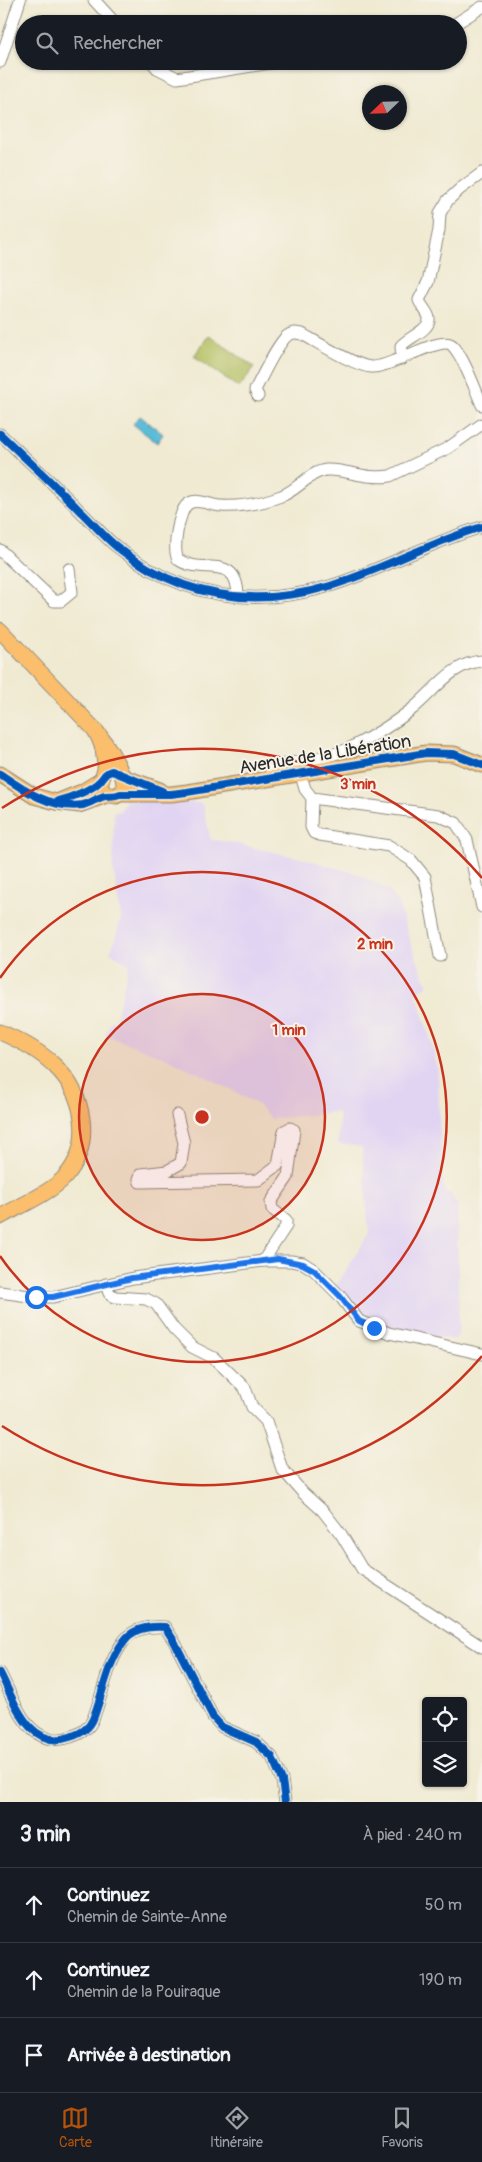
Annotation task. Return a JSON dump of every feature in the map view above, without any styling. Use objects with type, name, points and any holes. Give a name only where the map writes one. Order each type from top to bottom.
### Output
[{"type":"main road","points":[[0,630],[96,730],[110,751],[122,775],[125,786],[114,795],[102,790],[104,751],[96,730]]},
{"type":"main road","name":"Avenue de la Libération","points":[[0,774],[34,796],[56,802],[79,805],[114,795],[171,794],[426,753],[444,752],[482,765]]},
{"type":"main road","points":[[56,802],[82,792],[112,771],[122,775]]},
{"type":"main road","name":"Avenue de la Libération","points":[[122,775],[171,794]]},
{"type":"main road","points":[[0,1032],[34,1049],[55,1066],[68,1080],[76,1096],[84,1128],[81,1147],[64,1177],[50,1188],[0,1217]]},
{"type":"street","points":[[15,15],[20,0]]},
{"type":"street","points":[[94,0],[108,15]]},
{"type":"street","points":[[467,16],[482,7]]},
{"type":"street","points":[[0,62],[15,16]]},
{"type":"street","points":[[161,70],[177,78],[227,70]]},
{"type":"street","points":[[402,359],[401,346],[423,329],[428,322],[429,316],[419,300],[428,282],[439,230],[440,213],[454,194],[474,176],[482,172]]},
{"type":"street","points":[[258,396],[255,390],[286,336],[293,332],[302,334],[358,364],[370,368],[384,366],[437,343],[446,342],[452,345],[482,405]]},
{"type":"street","points":[[238,596],[237,583],[230,571],[220,567],[189,565],[178,559],[174,552],[182,510],[188,503],[198,501],[220,506],[252,504],[282,496],[294,490],[318,472],[328,470],[380,477],[390,476],[448,448],[482,424]]},
{"type":"street","points":[[0,434],[109,540],[130,557],[161,576],[200,592],[238,596],[285,595],[309,592],[482,527]]},
{"type":"street","points":[[0,550],[54,601],[61,601],[72,592],[69,569]]},
{"type":"street","points":[[268,778],[274,767],[325,756],[351,748],[411,710],[445,678],[458,669],[467,664],[482,661]]},
{"type":"street","points":[[300,772],[305,789],[312,798],[311,827],[314,832],[320,835],[389,846],[411,860],[425,877],[440,956]]},
{"type":"street","points":[[312,798],[438,815],[456,823],[467,840],[482,906]]},
{"type":"street","points":[[177,1115],[184,1143],[181,1163],[167,1171],[141,1174],[140,1182],[258,1180],[278,1165],[284,1131],[290,1128],[294,1130],[288,1177],[272,1202],[272,1209],[286,1220],[286,1226],[262,1261]]},
{"type":"street","points":[[0,1292],[36,1297],[53,1297],[132,1278],[262,1261],[291,1260],[314,1270],[340,1296],[359,1321],[389,1333],[482,1354]]},
{"type":"street","points":[[106,1284],[110,1293],[115,1297],[146,1299],[156,1304],[174,1329],[192,1347],[214,1358],[246,1388],[252,1407],[266,1421],[282,1469],[303,1493],[324,1511],[362,1568],[424,1607],[482,1647]]},
{"type":"street","points":[[0,1673],[30,1729],[48,1740],[60,1740],[84,1731],[92,1721],[114,1657],[124,1639],[138,1630],[151,1626],[165,1627],[213,1716],[222,1727],[256,1742],[272,1757],[282,1780],[284,1802]]},
{"type":"shaded area","points":[[126,800],[200,803],[203,806],[211,840],[229,842],[305,859],[358,874],[389,890],[398,903],[411,944],[427,983],[427,986],[416,993],[432,1044],[438,1072],[441,1167],[444,1192],[451,1194],[457,1204],[459,1332],[455,1340],[391,1329],[363,1318],[335,1288],[369,1234],[362,1147],[338,1144],[339,1117],[337,1112],[271,1119],[258,1105],[230,1089],[169,1059],[105,1035],[111,1021],[115,1022],[129,964],[110,952],[121,918],[113,867],[114,811],[120,811]]},
{"type":"green space","points":[[209,335],[254,367],[239,388],[194,356]]},
{"type":"water","points":[[140,416],[163,434],[157,443],[133,424]]},
{"type":"cycle path","points":[[0,434],[117,547],[141,564],[166,578],[192,588],[218,594],[245,597],[273,597],[330,586],[444,540],[482,527]]},
{"type":"cycle path","points":[[0,774],[28,792],[50,802],[72,806],[83,805],[105,796],[187,792],[426,753],[454,754],[482,765]]},
{"type":"cycle path","points":[[58,801],[92,788],[106,774],[112,771],[162,791]]},
{"type":"cycle path","points":[[0,1673],[18,1710],[34,1731],[44,1737],[56,1739],[70,1737],[84,1731],[91,1723],[113,1659],[124,1641],[132,1633],[142,1629],[165,1627],[213,1717],[222,1727],[256,1742],[272,1757],[282,1780],[285,1802]]},
{"type":"route","points":[[36,1297],[53,1297],[132,1278],[278,1259],[291,1260],[314,1270],[333,1288],[359,1321],[374,1328]]}]
